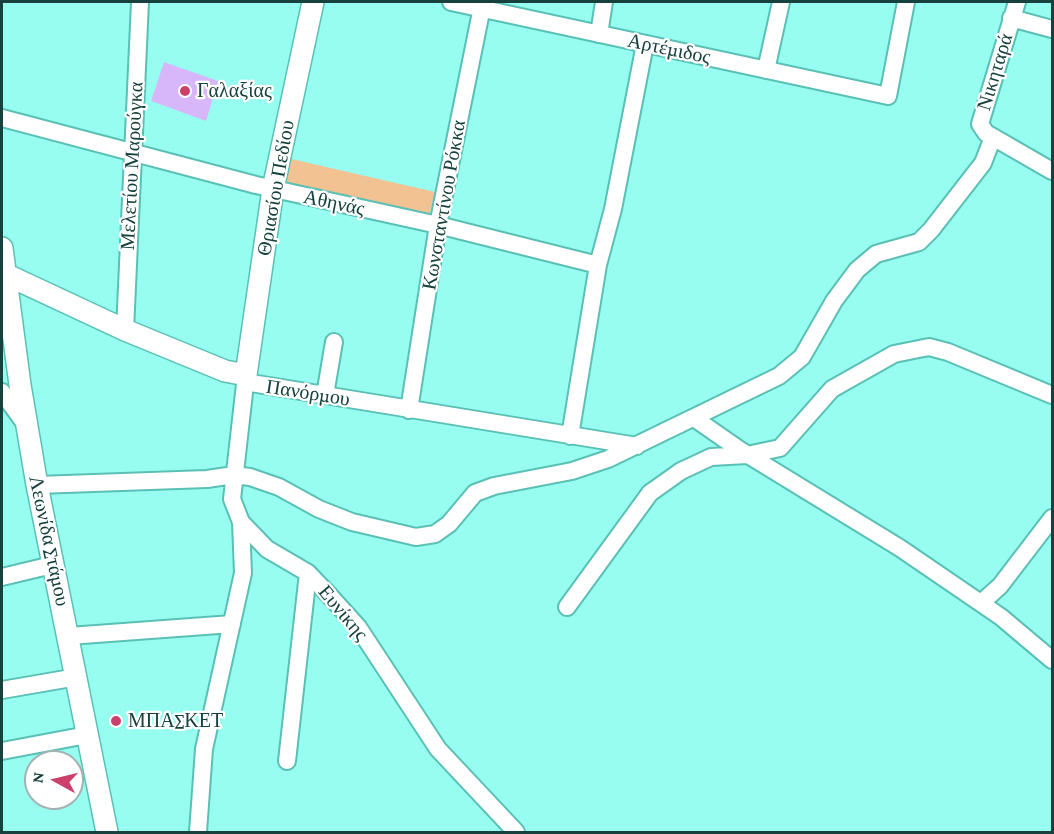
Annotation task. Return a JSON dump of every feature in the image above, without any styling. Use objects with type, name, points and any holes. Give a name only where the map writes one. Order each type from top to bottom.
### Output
[{"type":"main road","name":"Θριασίου Πεδίου","points":[[243,377],[268,188],[302,2]]},
{"type":"main road","name":"Θριασίου Πεδίου","points":[[268,188],[313,2]]},
{"type":"main road","name":"Λεωνίδα Στάμου","points":[[2,248],[8,344],[27,427],[52,564],[69,636],[107,832]]},
{"type":"main road","name":"Πανόρμου","points":[[3,274],[125,330],[243,377]]},
{"type":"street","name":"Μελετίου Μαρούγκα","points":[[125,330],[140,2]]},
{"type":"street","name":"Αρτέμιδος","points":[[451,2],[482,5],[598,34],[888,96],[906,2]]},
{"type":"street","points":[[598,34],[604,2]]},
{"type":"street","points":[[766,70],[781,2]]},
{"type":"street","name":"Νικηταρά","points":[[993,137],[980,124],[981,113],[1017,2]]},
{"type":"street","name":"Κωνσταντίνου Ρόκκα","points":[[409,410],[438,225],[482,5]]},
{"type":"street","points":[[1011,18],[1053,29]]},
{"type":"street","points":[[570,436],[598,266],[613,209],[645,44]]},
{"type":"street","name":"Αθηνάς","points":[[2,118],[268,188],[438,225],[598,266]]},
{"type":"street","points":[[37,485],[173,481],[234,475],[250,477],[279,487],[352,522],[416,537],[435,534],[449,524],[475,493],[494,486],[572,471],[637,446],[779,376],[802,357],[834,300],[857,270],[876,254],[919,242],[983,163],[993,137],[1053,171]]},
{"type":"street","points":[[325,395],[334,342]]},
{"type":"street","points":[[567,607],[650,492],[681,471],[711,457],[747,455],[780,448],[832,389],[894,354],[929,347],[948,352],[1053,395]]},
{"type":"street","name":"Πανόρμου","points":[[243,377],[409,410],[637,446]]},
{"type":"street","name":"Ευνίκης","points":[[243,377],[232,499],[241,522],[267,549],[308,573],[358,627],[438,749],[516,832]]},
{"type":"street","points":[[2,392],[27,427]]},
{"type":"street","points":[[694,418],[747,455],[900,548],[981,603],[1053,660]]},
{"type":"street","points":[[981,603],[1000,586],[1053,518]]},
{"type":"street","points":[[198,832],[204,749],[243,573],[241,522]]},
{"type":"street","points":[[2,577],[52,564]]},
{"type":"street","points":[[287,761],[308,573]]},
{"type":"street","points":[[69,636],[232,624]]},
{"type":"street","points":[[2,690],[77,677]]},
{"type":"street","points":[[2,752],[87,735]]},
{"type":"shaded area","points":[[287,158],[435,192],[429,216],[282,182]]},
{"type":"building","name":"Γαλαξίας","points":[[164,62],[218,81],[206,121],[151,101]]},
{"type":"place","name":"Γαλαξίας","points":[[185,91]]},
{"type":"place","name":"ΜΠΑΣΚΕΤ","points":[[116,721]]}]
